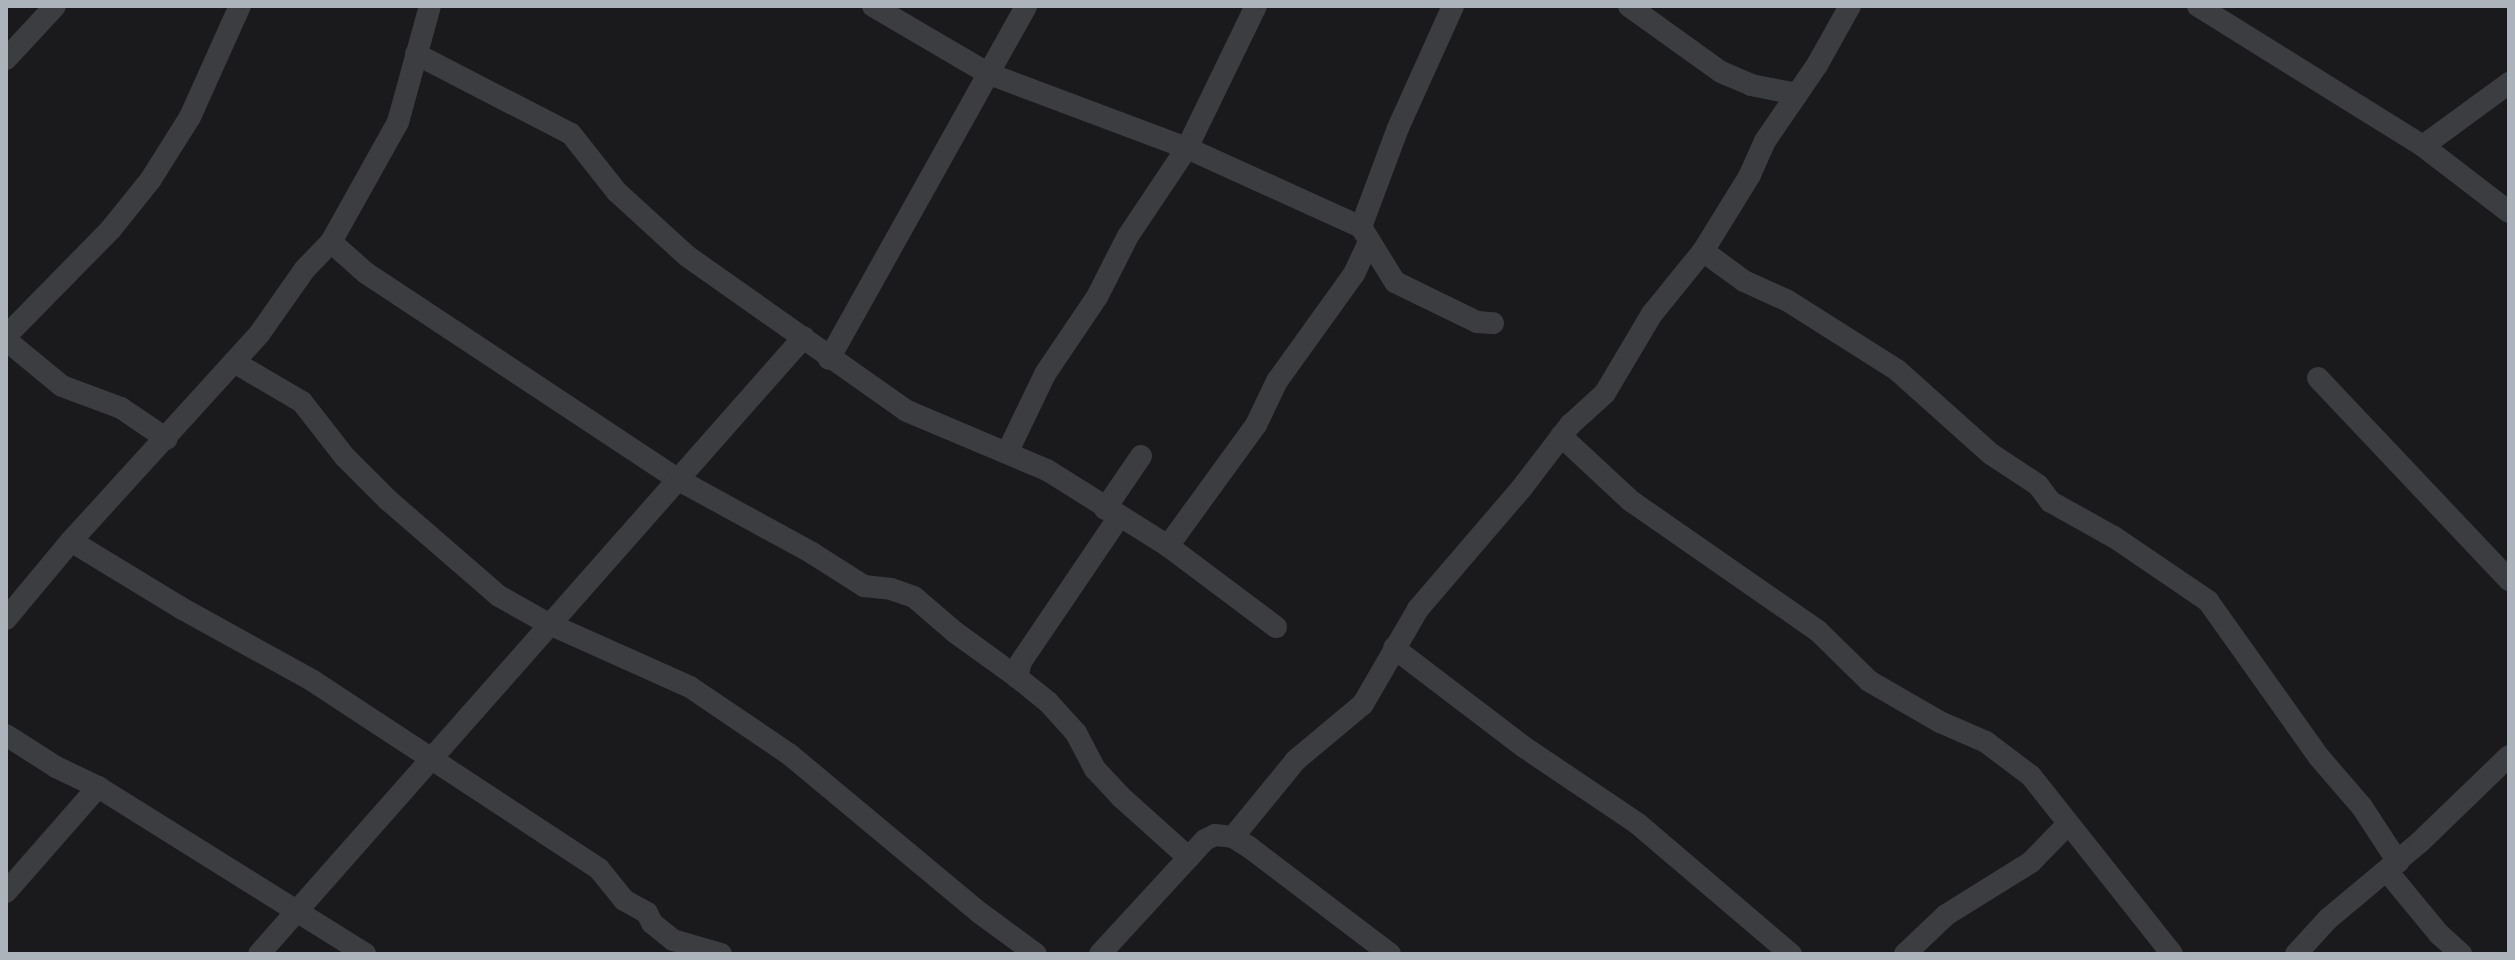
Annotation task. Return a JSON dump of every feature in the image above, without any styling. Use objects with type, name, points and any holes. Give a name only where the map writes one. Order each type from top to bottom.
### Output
[{"type":"street","points":[[6,59],[55,6]]},
{"type":"street","points":[[167,439],[121,408],[62,386],[6,338],[111,229],[151,179],[190,117],[240,6]]},
{"type":"street","points":[[6,619],[71,541],[234,362],[272,317],[305,269],[331,242],[389,143],[403,107],[430,6]]},
{"type":"street","points":[[873,6],[900,14],[987,73],[1187,148],[1365,234],[1395,282],[1477,322],[1493,323]]},
{"type":"street","points":[[829,359],[1026,6]]},
{"type":"street","points":[[1008,451],[1045,374],[1097,297],[1128,236],[1187,148],[1256,6]]},
{"type":"street","points":[[1168,546],[1256,425],[1277,381],[1354,274],[1398,128],[1453,6]]},
{"type":"street","points":[[1233,837],[1296,760],[1363,704],[1418,609],[1561,436],[1605,393],[1652,314],[1703,251],[1750,175],[1765,141],[1850,6]]},
{"type":"street","points":[[2198,6],[2228,14],[2423,146],[2509,212]]},
{"type":"street","points":[[1638,8],[1721,72],[1751,85],[1797,94]]},
{"type":"street","points":[[416,54],[571,134],[617,192],[687,256],[804,337],[829,359],[907,411],[972,441],[1008,451],[1047,470],[1168,546],[1276,627]]},
{"type":"street","points":[[2423,146],[2509,83]]},
{"type":"street","points":[[331,242],[366,273],[677,479],[812,553],[864,586],[891,589],[914,597],[956,633],[1048,702],[1076,733],[1095,769],[1121,797],[1189,858]]},
{"type":"street","points":[[1703,251],[1744,281],[1788,301],[1897,370],[1991,454],[2038,485],[2051,502],[2114,537],[2208,601],[2319,757],[2362,807],[2392,866],[2439,934],[2461,954]]},
{"type":"street","points":[[259,954],[432,759],[547,623],[804,337]]},
{"type":"street","points":[[234,362],[302,402],[345,457],[388,500],[499,596],[547,623],[690,687],[789,754],[980,913],[1036,954]]},
{"type":"street","points":[[2318,378],[2509,580]]},
{"type":"street","points":[[1561,436],[1631,501],[1818,631],[1869,681],[1940,722],[1986,742],[2031,776],[2172,954]]},
{"type":"street","points":[[1017,677],[1021,662],[1112,513],[1141,456]]},
{"type":"street","points":[[71,541],[181,608],[313,681],[599,869],[624,900],[647,913],[662,933],[687,945],[721,954]]},
{"type":"street","points":[[1394,648],[1524,747],[1552,763],[1649,832],[1791,954]]},
{"type":"street","points":[[6,735],[56,767],[98,787],[365,954]]},
{"type":"street","points":[[2296,954],[2328,919],[2392,866],[2509,756]]},
{"type":"street","points":[[6,892],[98,787]]},
{"type":"street","points":[[1905,954],[1946,915],[2031,862],[2067,825]]},
{"type":"street","points":[[1100,954],[1189,858],[1215,835],[1233,837],[1390,954]]}]
